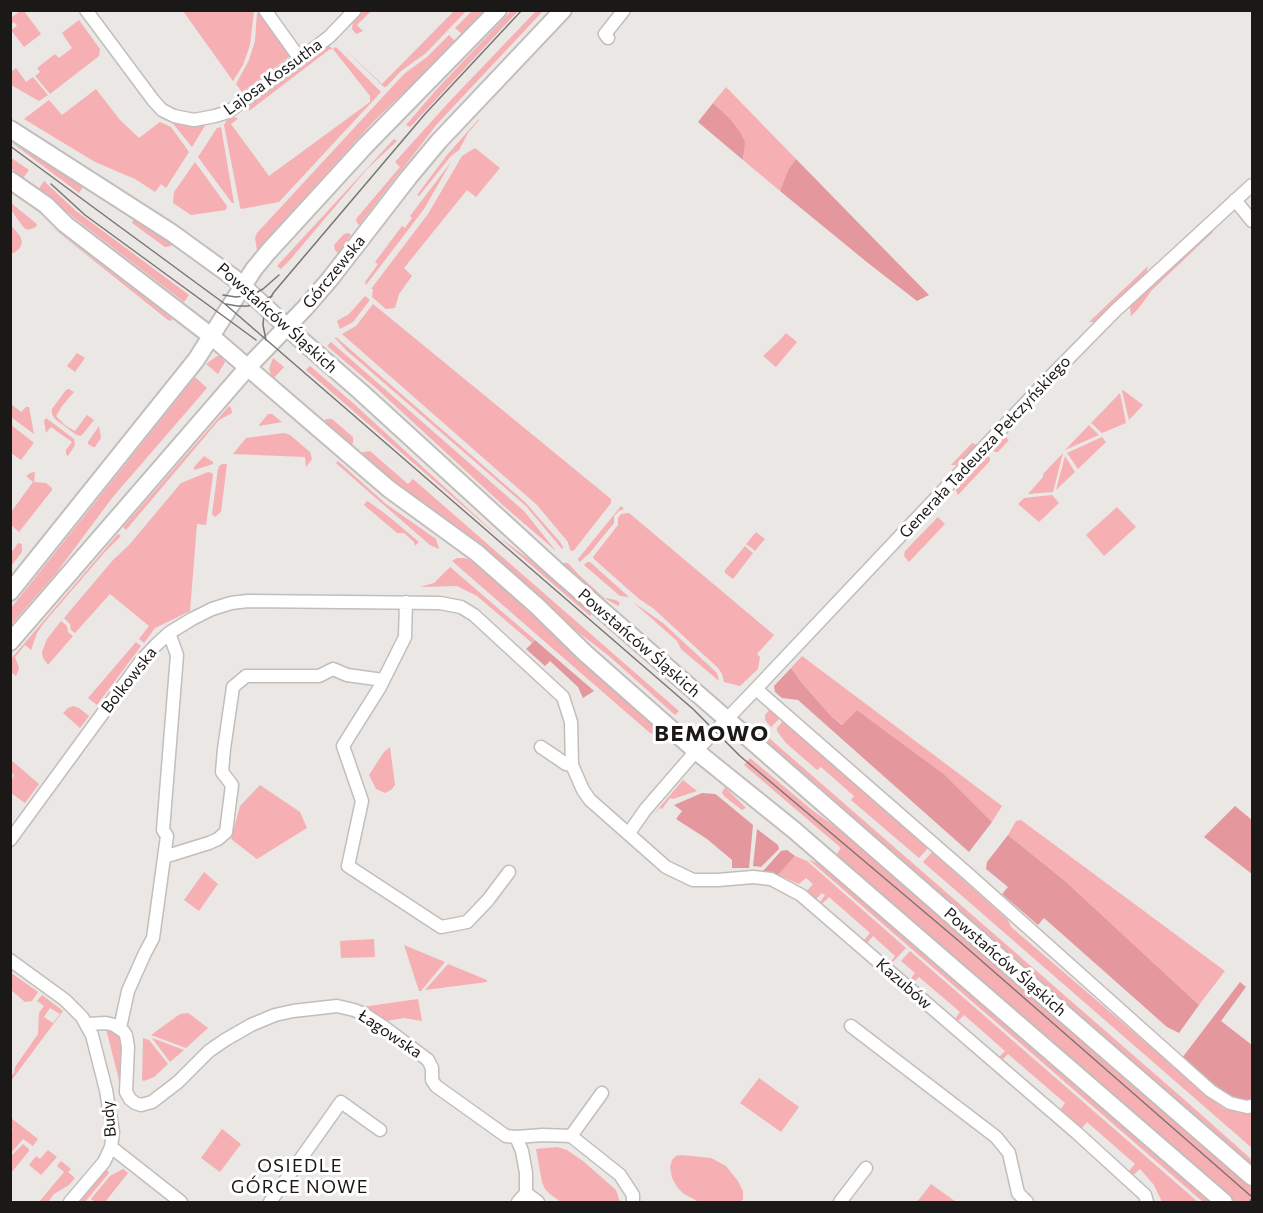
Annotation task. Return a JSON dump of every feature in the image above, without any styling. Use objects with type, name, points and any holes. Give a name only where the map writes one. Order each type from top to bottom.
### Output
[{"type":"main road","points":[[10,592],[191,367],[254,269],[268,252],[365,146],[498,10]]},
{"type":"main road","name":"Górczewska","points":[[10,642],[248,367],[305,308],[439,141],[563,10]]},
{"type":"main road","name":"Powstańców Śląskich","points":[[10,129],[217,264],[508,527],[1252,1177]]},
{"type":"main road","points":[[10,180],[46,205],[65,224],[211,336],[389,489],[477,553],[696,751],[795,830],[1224,1203]]},
{"type":"street","name":"Lajosa Kossutha","points":[[86,10],[162,110],[174,116],[194,120],[228,112],[300,59],[355,10]]},
{"type":"street","points":[[265,10],[300,59]]},
{"type":"street","points":[[608,38],[605,34],[624,10]]},
{"type":"street","name":"Generała Tadeusza Pełczyńskiego","points":[[696,751],[1115,311],[1252,185]]},
{"type":"street","points":[[1235,200],[1252,221]]},
{"type":"street","name":"Bolkowska","points":[[10,840],[141,661],[156,645],[169,633],[212,609],[248,600],[440,603],[461,607],[474,615],[563,697],[571,722],[572,765],[583,790],[590,800],[629,833]]},
{"type":"street","points":[[406,602],[405,638],[383,680],[343,746],[362,801],[348,866],[441,927],[467,922],[488,900],[509,872]]},
{"type":"street","points":[[10,960],[75,1008],[87,1024],[106,1023],[120,1028],[128,992],[153,938],[167,836],[163,830],[177,655],[169,633]]},
{"type":"street","points":[[164,857],[209,843],[226,832],[232,785],[222,772],[224,749],[233,687],[246,676],[319,676],[333,669],[347,675],[383,680]]},
{"type":"street","points":[[756,689],[1211,1091],[1230,1103],[1252,1106]]},
{"type":"street","points":[[541,747],[566,764],[572,765]]},
{"type":"street","points":[[629,833],[645,810],[696,751]]},
{"type":"street","name":"Kazubów","points":[[629,833],[666,867],[693,880],[753,877],[771,879],[801,895],[1085,1141],[1145,1195],[1147,1203]]},
{"type":"street","name":"Łagowska","points":[[120,1028],[126,1035],[128,1047],[126,1092],[130,1099],[141,1105],[157,1099],[209,1051],[251,1025],[275,1015],[293,1011],[337,1006],[354,1010],[384,1027],[428,1060],[432,1068],[432,1080],[436,1086],[506,1136],[516,1137]]},
{"type":"street","name":"Budy","points":[[70,1203],[104,1162],[111,1148],[113,1132],[106,1090],[87,1024]]},
{"type":"street","points":[[851,1026],[996,1137],[1009,1153],[1018,1193],[1027,1203]]},
{"type":"street","points":[[571,1136],[602,1093]]},
{"type":"street","points":[[270,1203],[341,1102],[380,1130]]},
{"type":"street","points":[[538,1203],[522,1198],[526,1173],[522,1151],[516,1137],[571,1136],[620,1175],[633,1195],[633,1203]]},
{"type":"street","points":[[111,1148],[181,1203]]},
{"type":"street","points":[[840,1203],[866,1168]]},
{"type":"shaded area","points":[[20,11],[24,11],[41,34],[24,47],[11,30],[17,26],[14,22],[11,24],[11,18]]},
{"type":"shaded area","points":[[183,11],[254,11],[250,45],[243,65],[233,81]]},
{"type":"shaded area","points":[[260,11],[289,53],[289,57],[242,92],[236,84],[249,60],[255,41],[257,13]]},
{"type":"shaded area","points":[[363,11],[371,11],[357,25],[363,31],[356,34],[352,29],[353,21]]},
{"type":"shaded area","points":[[454,11],[466,11],[426,53],[401,71],[386,87],[384,87],[342,47],[382,84]]},
{"type":"shaded area","points":[[472,11],[486,11],[463,35],[455,28]]},
{"type":"shaded area","points":[[511,11],[518,11],[415,122],[410,127],[406,125],[436,90]]},
{"type":"shaded area","points":[[536,11],[543,11],[437,124],[359,225],[356,219],[400,167],[395,162]]},
{"type":"shaded area","points":[[79,20],[100,49],[99,56],[50,94],[35,76],[40,72],[37,68],[55,54],[59,58],[72,48],[62,33]]},
{"type":"shaded area","points":[[449,35],[456,42],[374,121],[257,250],[255,238],[257,233],[404,74],[427,57]]},
{"type":"shaded area","points":[[328,45],[333,49],[249,111],[252,103]]},
{"type":"shaded area","points":[[336,47],[381,92],[279,202],[241,209],[224,125],[227,120],[235,117],[238,119],[231,124],[269,176],[370,102],[370,96],[333,49]]},
{"type":"shaded area","points":[[16,68],[26,82],[33,77],[48,95],[39,101],[11,85],[11,72]]},
{"type":"shaded area","points":[[726,87],[796,159],[788,170],[780,191],[743,160],[744,154],[729,119],[713,103]]},
{"type":"shaded area","points":[[96,89],[120,120],[139,138],[160,122],[171,127],[189,152],[166,188],[161,184],[155,192],[135,179],[95,162],[24,119],[49,100],[62,115]]},
{"type":"shaded area","points":[[713,103],[740,132],[745,142],[743,160],[698,122]]},
{"type":"shaded area","points":[[480,119],[468,133],[459,150],[451,156],[419,196],[417,195],[447,155]]},
{"type":"shaded area","points":[[170,120],[206,124],[192,147]]},
{"type":"shaded area","points":[[221,127],[234,203],[198,157],[217,128]]},
{"type":"shaded area","points":[[394,139],[397,141],[367,169],[289,261],[281,269],[277,266]]},
{"type":"shaded area","points":[[11,142],[83,187],[79,193]]},
{"type":"shaded area","points":[[475,148],[500,168],[476,197],[467,190],[404,268],[412,276],[399,294],[395,308],[386,309],[372,297],[373,289],[371,289],[428,214],[462,156]]},
{"type":"shaded area","points":[[10,157],[29,170],[23,178],[11,168]]},
{"type":"shaded area","points":[[796,159],[929,295],[917,301],[780,191],[788,170]]},
{"type":"shaded area","points":[[195,162],[227,206],[226,210],[191,215],[173,203],[174,192]]},
{"type":"shaded area","points":[[451,162],[424,209],[366,285],[365,282],[378,264],[375,262],[402,226],[405,228],[412,218],[410,216]]},
{"type":"shaded area","points":[[44,181],[76,211],[189,295],[184,302],[38,190]]},
{"type":"shaded area","points":[[11,203],[37,224],[36,227],[28,230],[24,228],[11,210]]},
{"type":"shaded area","points":[[134,218],[173,242],[171,246],[165,247],[132,223]]},
{"type":"shaded area","points":[[10,224],[22,242],[20,248],[14,253],[11,253]]},
{"type":"shaded area","points":[[48,224],[153,304],[172,319],[171,321],[168,320]]},
{"type":"shaded area","points":[[1213,228],[1213,232],[1152,290],[1131,316],[1132,303]]},
{"type":"shaded area","points":[[344,234],[351,235],[338,253],[334,245]]},
{"type":"shaded area","points":[[1148,266],[1146,274],[1096,322],[1089,322]]},
{"type":"shaded area","points":[[365,296],[370,300],[353,322],[340,329],[337,321],[349,314]]},
{"type":"shaded area","points":[[373,304],[611,499],[611,503],[573,551],[537,505],[342,334],[356,326]]},
{"type":"shaded area","points":[[786,333],[797,342],[776,367],[763,356]]},
{"type":"shaded area","points":[[336,337],[525,502],[560,542],[562,549],[526,506],[346,350]]},
{"type":"shaded area","points":[[331,342],[524,511],[556,551],[327,346]]},
{"type":"shaded area","points":[[77,353],[85,358],[75,372],[67,366]]},
{"type":"shaded area","points":[[217,356],[225,362],[218,374],[206,364]]},
{"type":"shaded area","points":[[273,358],[284,367],[273,379],[269,369]]},
{"type":"shaded area","points":[[310,366],[499,537],[546,572],[593,612],[590,616],[306,370]]},
{"type":"shaded area","points":[[195,377],[207,388],[112,498],[57,572],[11,625],[11,608]]},
{"type":"shaded area","points":[[69,389],[74,392],[56,416],[75,431],[87,415],[94,420],[80,436],[55,419],[52,414],[52,409]]},
{"type":"shaded area","points":[[1122,391],[1143,405],[1129,420]]},
{"type":"shaded area","points":[[1120,393],[1126,423],[1102,433],[1091,423]]},
{"type":"shaded area","points":[[11,404],[21,412],[29,407],[34,434],[11,417]]},
{"type":"shaded area","points":[[229,406],[232,413],[219,420],[126,530],[123,527]]},
{"type":"shaded area","points":[[268,414],[272,414],[282,422],[259,426]]},
{"type":"shaded area","points":[[46,418],[74,439],[75,445],[68,456],[66,450],[72,442],[51,427],[46,433],[44,421]]},
{"type":"shaded area","points":[[326,419],[332,419],[353,437],[351,446],[323,422]]},
{"type":"shaded area","points":[[11,425],[33,442],[21,460],[11,453]]},
{"type":"shaded area","points":[[1089,425],[1099,435],[1065,450]]},
{"type":"shaded area","points":[[99,426],[101,438],[93,447],[88,442]]},
{"type":"shaded area","points":[[284,433],[290,435],[310,452],[312,459],[306,467],[305,457],[233,454],[246,438]]},
{"type":"shaded area","points":[[1003,435],[1009,440],[998,452],[995,452],[990,448]]},
{"type":"shaded area","points":[[1102,437],[1106,442],[1078,469],[1067,453]]},
{"type":"shaded area","points":[[972,443],[977,445],[961,462],[951,465]]},
{"type":"shaded area","points":[[370,451],[408,484],[413,479],[679,711],[675,715],[533,592],[361,455],[363,452]]},
{"type":"shaded area","points":[[985,453],[990,461],[958,495],[955,488],[957,482]]},
{"type":"shaded area","points":[[1063,453],[1053,492],[1028,494],[1043,474]]},
{"type":"shaded area","points":[[204,456],[213,464],[194,470],[194,467]]},
{"type":"shaded area","points":[[1065,456],[1075,472],[1056,490]]},
{"type":"shaded area","points":[[338,461],[386,504],[436,539],[439,549],[430,545],[370,493],[336,463]]},
{"type":"shaded area","points":[[223,464],[227,464],[221,512],[215,517],[212,514],[218,469]]},
{"type":"shaded area","points":[[35,472],[34,482],[46,483],[52,490],[19,532],[11,525],[11,512],[33,482],[26,476]]},
{"type":"shaded area","points":[[208,472],[213,475],[206,525],[197,524],[190,611],[155,628],[144,643],[139,639],[149,626],[110,594],[75,633],[71,630],[70,624],[64,618],[113,560],[129,545],[181,483]]},
{"type":"shaded area","points":[[1052,495],[1059,503],[1039,522],[1018,504],[1024,498]]},
{"type":"shaded area","points":[[367,501],[419,542],[415,546],[414,542],[404,533],[397,533],[364,505]]},
{"type":"shaded area","points":[[621,506],[624,509],[614,516],[614,523],[580,562],[578,559]]},
{"type":"shaded area","points":[[1117,507],[1136,527],[1104,556],[1086,535]]},
{"type":"shaded area","points":[[629,513],[774,635],[757,654],[760,657],[758,669],[740,686],[724,682],[718,668],[654,609],[594,559],[593,557],[618,525],[618,518],[621,514]]},
{"type":"shaded area","points":[[938,517],[945,524],[909,562],[904,556],[905,551]]},
{"type":"shaded area","points":[[756,532],[765,539],[755,551],[746,544]]},
{"type":"shaded area","points":[[118,534],[121,536],[43,624],[31,650],[25,645],[15,657],[19,668],[16,676],[11,672],[11,659]]},
{"type":"shaded area","points":[[18,543],[22,544],[22,552],[11,566],[11,553]]},
{"type":"shaded area","points":[[745,546],[753,553],[733,579],[725,573],[725,570]]},
{"type":"shaded area","points":[[457,558],[474,561],[662,732],[657,735],[650,733],[452,561]]},
{"type":"shaded area","points":[[590,562],[629,597],[620,596],[584,565]]},
{"type":"shaded area","points":[[568,563],[605,598],[620,603],[618,606],[596,593],[562,564]]},
{"type":"shaded area","points":[[450,567],[535,640],[532,643],[477,596],[457,586],[420,587],[434,583]]},
{"type":"shaded area","points":[[633,602],[663,623],[717,673],[719,681],[681,649],[677,641]]},
{"type":"shaded area","points":[[61,621],[73,636],[48,665],[42,652],[47,639]]},
{"type":"shaded area","points":[[535,640],[594,691],[583,698],[578,687],[550,661],[545,666],[526,649]]},
{"type":"shaded area","points":[[136,642],[141,646],[97,705],[88,698]]},
{"type":"shaded area","points":[[802,656],[1002,806],[992,822],[945,775],[857,710],[843,725],[831,716],[791,668]]},
{"type":"shaded area","points":[[791,668],[831,716],[842,725],[857,710],[945,775],[992,822],[969,852],[798,700],[782,698],[775,692],[774,686]]},
{"type":"shaded area","points":[[73,706],[89,716],[80,728],[63,713]]},
{"type":"shaded area","points":[[770,709],[780,718],[771,727],[765,720],[765,715]]},
{"type":"shaded area","points":[[783,721],[928,848],[919,858],[851,800],[854,796],[821,767],[817,770],[786,743],[777,731]]},
{"type":"shaded area","points":[[769,738],[1187,1102],[1250,1158],[1252,1166],[765,742]]},
{"type":"shaded area","points":[[390,747],[395,785],[385,793],[376,789],[369,775],[384,752]]},
{"type":"shaded area","points":[[750,758],[812,810],[852,839],[1252,1188],[1252,1202],[1236,1202],[836,855],[841,848],[744,765]]},
{"type":"shaded area","points":[[11,760],[39,784],[25,803],[11,793],[11,781],[14,775],[11,772]]},
{"type":"shaded area","points":[[683,780],[697,791],[670,798],[662,809],[660,808],[653,815]]},
{"type":"shaded area","points":[[260,785],[300,812],[307,828],[257,859],[231,839],[240,806]]},
{"type":"shaded area","points":[[725,787],[746,808],[742,810],[725,797],[722,793]]},
{"type":"shaded area","points":[[702,793],[715,794],[753,825],[749,868],[732,868],[732,860],[707,839],[676,819],[682,811],[674,805]]},
{"type":"shaded area","points":[[1235,806],[1252,820],[1252,874],[1204,837]]},
{"type":"shaded area","points":[[1021,820],[1225,971],[1199,1005],[1065,881],[1008,835],[1016,821]]},
{"type":"shaded area","points":[[757,829],[778,845],[779,849],[761,867],[753,866]]},
{"type":"shaded area","points":[[1008,835],[1065,881],[1199,1005],[1179,1033],[1167,1027],[1044,918],[1038,925],[1002,894],[1008,887],[986,869],[987,862]]},
{"type":"shaded area","points":[[787,850],[795,856],[778,875],[763,871],[781,851]]},
{"type":"shaded area","points":[[932,852],[1008,920],[1011,927],[1208,1096],[1223,1108],[1252,1114],[1252,1148],[923,862]]},
{"type":"shaded area","points":[[795,856],[807,861],[906,948],[891,964],[895,956],[873,936],[867,943],[864,940],[870,933],[829,897],[822,904],[820,902],[825,895],[822,893],[816,899],[807,891],[813,884],[806,878],[799,884],[778,875]]},
{"type":"shaded area","points":[[808,859],[825,867],[1211,1202],[1203,1202]]},
{"type":"shaded area","points":[[204,872],[218,884],[199,911],[184,900]]},
{"type":"shaded area","points":[[374,939],[375,957],[341,958],[340,941]]},
{"type":"shaded area","points":[[404,945],[445,962],[421,991],[419,991]]},
{"type":"shaded area","points":[[910,951],[1198,1202],[1162,1202],[1154,1185],[1140,1169],[1133,1175],[1129,1171],[1135,1164],[1087,1122],[1081,1129],[1060,1110],[1065,1103],[1008,1054],[1002,1060],[999,1057],[1005,1051],[964,1015],[958,1021],[955,1019],[960,1012],[919,977],[913,983],[910,980],[915,973],[901,961]]},
{"type":"shaded area","points":[[448,964],[487,980],[487,982],[425,990]]},
{"type":"shaded area","points":[[10,972],[38,992],[32,1001],[25,1002],[11,990]]},
{"type":"shaded area","points":[[1240,982],[1246,987],[1221,1021],[1252,1045],[1252,1101],[1239,1100],[1226,1094],[1182,1058]]},
{"type":"shaded area","points":[[42,995],[63,1011],[11,1081],[15,1067],[38,1034],[39,1013],[44,1006],[37,1001]],"holes":[[[50,1008],[60,1014],[53,1023],[44,1017]]]},
{"type":"shaded area","points":[[418,999],[422,1021],[404,1018],[386,1021],[362,1007]]},
{"type":"shaded area","points":[[188,1013],[208,1028],[186,1048],[151,1035],[180,1014]]},
{"type":"shaded area","points":[[106,1029],[117,1031],[122,1041],[121,1088]]},
{"type":"shaded area","points":[[143,1038],[149,1040],[168,1064],[154,1077],[144,1081],[142,1080]]},
{"type":"shaded area","points":[[152,1038],[184,1050],[170,1062]]},
{"type":"shaded area","points":[[759,1078],[799,1107],[781,1132],[740,1103]]},
{"type":"shaded area","points":[[11,1118],[38,1139],[33,1146],[23,1139],[11,1153],[13,1130]]},
{"type":"shaded area","points":[[222,1129],[241,1144],[220,1172],[201,1158]]},
{"type":"shaded area","points":[[23,1144],[29,1151],[11,1173],[11,1156]]},
{"type":"shaded area","points":[[557,1147],[567,1150],[583,1161],[616,1190],[620,1202],[561,1202],[550,1194],[542,1182],[536,1149]]},
{"type":"shaded area","points":[[48,1150],[57,1157],[41,1175],[29,1165],[36,1156],[40,1159]]},
{"type":"shaded area","points":[[681,1155],[711,1158],[726,1166],[743,1191],[741,1202],[699,1202],[684,1194],[672,1178],[670,1167],[672,1160]]},
{"type":"shaded area","points":[[61,1161],[71,1169],[68,1172],[75,1178],[69,1185],[54,1194],[48,1202],[39,1202],[64,1172],[57,1166]]},
{"type":"shaded area","points":[[106,1168],[109,1173],[85,1202],[81,1202],[82,1198]]},
{"type":"shaded area","points":[[123,1169],[128,1173],[105,1202],[95,1202],[91,1199],[110,1176]]},
{"type":"shaded area","points":[[931,1184],[956,1202],[917,1202]]},
{"type":"tram line","points":[[266,340],[263,325],[264,314],[267,303],[274,292],[425,114],[522,10]]},
{"type":"tram line","points":[[10,146],[225,304],[693,709],[740,756],[960,942],[1252,1197]]},
{"type":"tram line","points":[[51,184],[85,215],[256,340]]},
{"type":"tram line","points":[[223,295],[236,297],[252,295],[279,275]]},
{"type":"tram line","points":[[226,304],[248,306],[272,296]]},
{"type":"district","name":"BEMOWO","points":[[712,734]]},
{"type":"district","name":"OSIEDLE GÓRCE NOWE","points":[[300,1176]]}]
